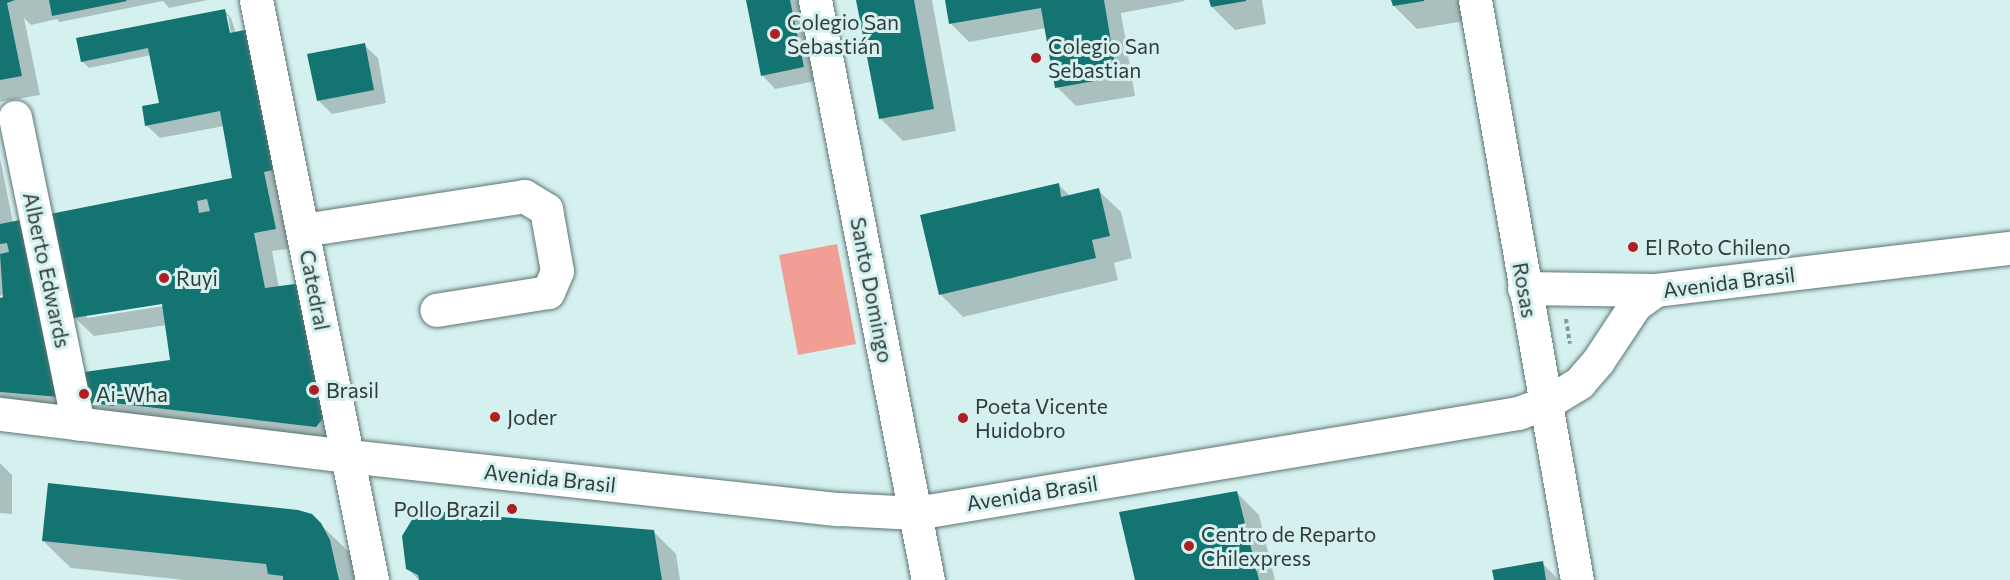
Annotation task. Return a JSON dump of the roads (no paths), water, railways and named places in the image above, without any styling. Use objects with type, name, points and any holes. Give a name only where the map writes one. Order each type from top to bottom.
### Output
[{"type":"main road","name":"Catedral","points":[[256,0],[372,580]]},
{"type":"main road","name":"Santo Domingo","points":[[815,0],[928,580]]},
{"type":"main road","name":"Rosas","points":[[1474,0],[1577,580]]},
{"type":"main road","name":"Alberto Edwards","points":[[15,117],[78,423]]},
{"type":"main road","points":[[303,230],[524,196],[546,209],[557,271],[548,292],[436,310]]},
{"type":"main road","name":"Avenida Brasil","points":[[0,414],[348,456],[838,509],[916,513],[1518,413],[1546,403],[1589,373],[1635,305],[1656,290],[2010,248]]},
{"type":"main road","points":[[1524,288],[1656,290]]},
{"type":"place","name":"Colegio San Sebastián","points":[[775,34]]},
{"type":"place","name":"Colegio San Sebastian","points":[[1036,58]]},
{"type":"place","name":"El Roto Chileno","points":[[1633,247]]},
{"type":"place","name":"Ruyi","points":[[164,278]]},
{"type":"place","name":"Brasil","points":[[314,390]]},
{"type":"place","name":"Ai-Wha","points":[[84,394]]},
{"type":"place","name":"Joder","points":[[495,417]]},
{"type":"place","name":"Poeta Vicente Huidobro","points":[[963,418]]},
{"type":"place","name":"Pollo Brazil","points":[[512,509]]},
{"type":"place","name":"Centro de Reparto Chilexpress","points":[[1189,546]]}]
